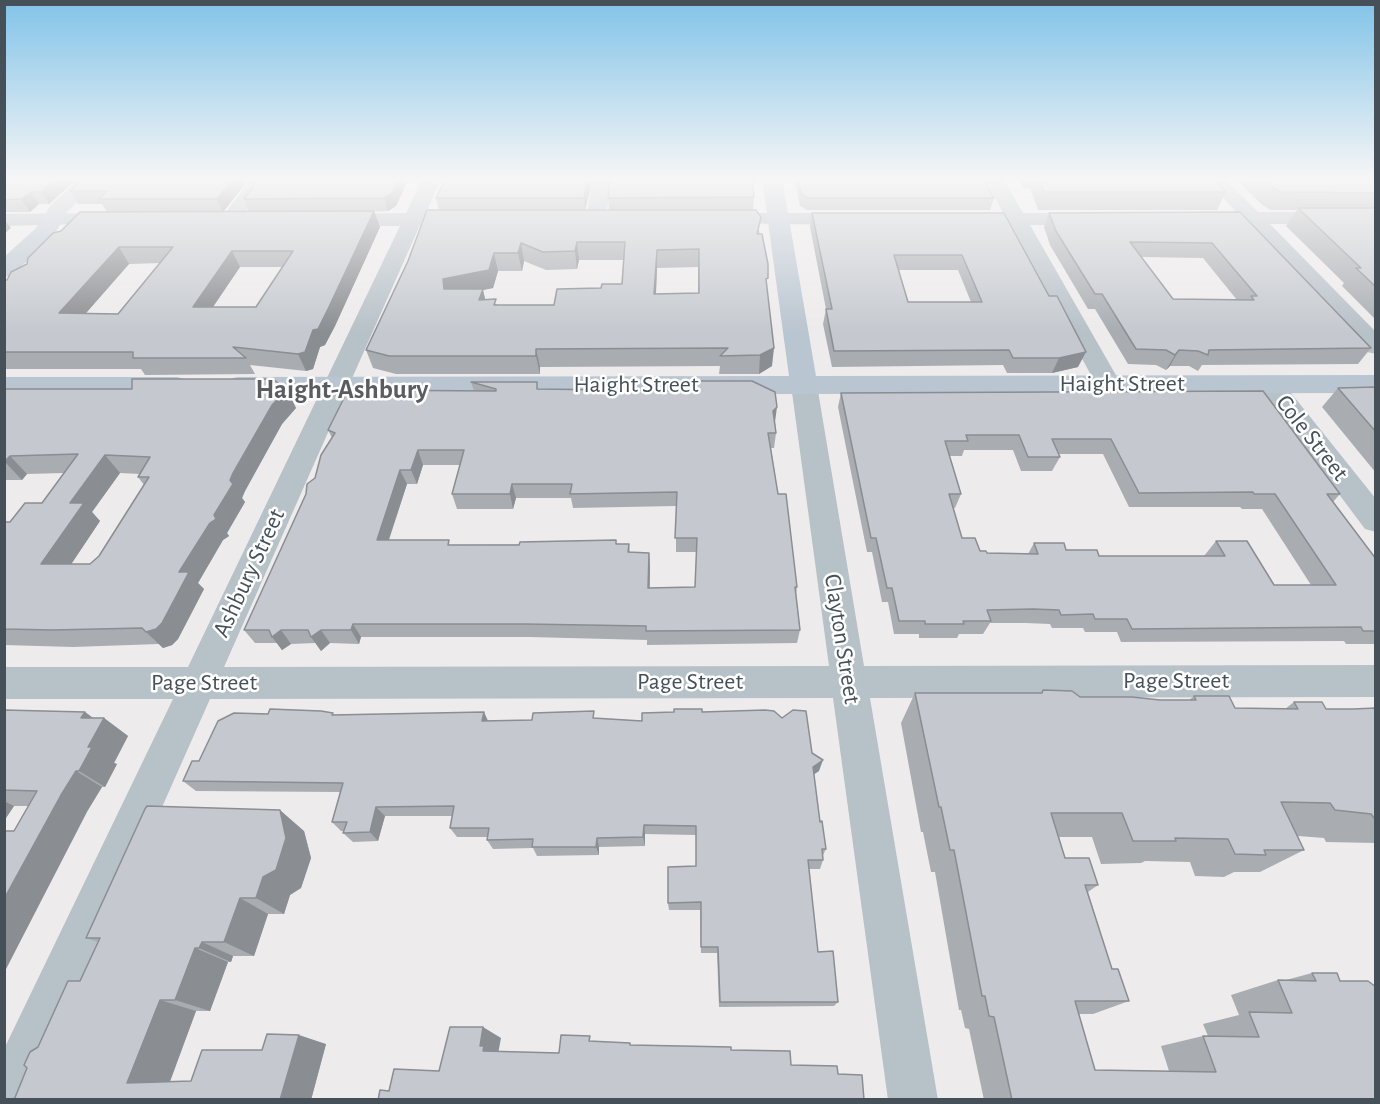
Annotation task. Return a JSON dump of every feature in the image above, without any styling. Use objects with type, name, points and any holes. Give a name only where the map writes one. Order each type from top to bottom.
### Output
[{"type":"street","points":[[4,270],[46,230]]},
{"type":"street","name":"Ashbury Street","points":[[6,1100],[408,230]]},
{"type":"street","name":"Clayton Street","points":[[781,230],[913,1100]]},
{"type":"street","points":[[1022,230],[1108,384]]},
{"type":"street","points":[[1264,230],[1376,347]]},
{"type":"street","name":"Cole Street","points":[[1270,384],[1376,521]]},
{"type":"street","name":"Haight Street","points":[[4,386],[1376,384]]},
{"type":"street","name":"Page Street","points":[[4,683],[1376,681]]},
{"type":"building","points":[[365,230],[318,329],[313,330],[305,352],[298,354],[233,347],[246,358],[133,358],[133,352],[4,352],[4,280],[7,280],[11,272],[27,264],[28,258],[53,233],[61,231]],"holes":[[[119,247],[173,247],[118,314],[59,313]],[[232,251],[293,251],[256,307],[193,307]]]},
{"type":"building","points":[[420,230],[758,230],[757,234],[762,234],[768,264],[768,278],[766,279],[774,348],[760,355],[720,356],[728,348],[536,349],[536,356],[389,356],[366,350],[408,261]],"holes":[[[577,242],[625,242],[622,284],[602,284],[601,288],[557,289],[554,305],[494,305],[496,299],[479,300],[483,289],[444,289],[443,279],[489,270],[494,253],[518,253],[521,243],[543,252],[575,251]],[[699,249],[699,293],[654,294],[657,250]]]},
{"type":"building","points":[[815,230],[1013,230],[1049,296],[1057,296],[1086,352],[1059,358],[1013,358],[1009,350],[834,351],[826,309],[832,309]],"holes":[[[894,255],[962,255],[982,302],[908,302]]]},
{"type":"building","points":[[1257,230],[1371,348],[1209,350],[1208,355],[1198,351],[1179,350],[1175,355],[1166,350],[1136,349],[1102,294],[1095,294],[1056,231]],"holes":[[[1130,242],[1212,243],[1257,296],[1251,296],[1254,300],[1173,299]]]},
{"type":"building","points":[[1321,230],[1376,230],[1376,287],[1356,268],[1361,268]]},
{"type":"building","points":[[132,379],[273,379],[287,390],[272,405],[233,473],[230,480],[233,484],[214,515],[216,519],[210,523],[179,572],[189,572],[162,623],[156,629],[146,632],[142,628],[4,629],[4,522],[10,522],[25,503],[42,503],[78,454],[10,456],[4,462],[4,389],[132,389]],"holes":[[[105,455],[150,457],[138,477],[149,477],[99,556],[90,564],[41,564],[84,503],[70,503]]]},
{"type":"building","points":[[696,381],[752,381],[775,392],[777,407],[773,411],[776,433],[768,433],[778,494],[786,494],[800,630],[646,631],[646,626],[353,624],[351,630],[321,630],[311,637],[308,630],[281,630],[272,637],[269,630],[244,630],[306,494],[307,484],[315,478],[321,455],[335,433],[328,430],[348,390],[496,391],[496,389],[471,382],[537,382],[537,389],[686,391]],"holes":[[[418,450],[464,450],[452,494],[510,494],[512,484],[572,484],[570,494],[677,492],[675,538],[697,538],[695,587],[648,588],[649,553],[628,552],[629,544],[616,544],[616,540],[520,542],[519,545],[448,545],[449,540],[377,540],[400,470],[411,470]]]},
{"type":"building","points":[[1376,387],[1376,432],[1338,388]]},
{"type":"building","points":[[1263,391],[1340,494],[1327,494],[1376,559],[1376,631],[1363,631],[1361,627],[1132,629],[1127,619],[1095,619],[1093,614],[1061,615],[1059,610],[1033,609],[987,610],[991,621],[963,621],[964,624],[899,621],[892,588],[887,588],[876,538],[871,538],[841,393]],"holes":[[[966,435],[1019,435],[1028,457],[1060,457],[1052,439],[1111,439],[1139,493],[1253,492],[1254,494],[1275,494],[1336,585],[1274,585],[1247,541],[1216,541],[1225,556],[1099,556],[1097,550],[1066,550],[1064,543],[1034,543],[1038,554],[980,551],[975,538],[962,538],[949,494],[961,494],[945,441],[968,441]]]},
{"type":"building","points":[[1043,690],[1072,691],[1080,697],[1132,697],[1160,700],[1196,700],[1194,696],[1229,696],[1235,708],[1298,709],[1294,702],[1322,702],[1326,709],[1376,708],[1376,818],[1371,814],[1335,810],[1330,803],[1281,802],[1304,850],[1264,850],[1266,855],[1235,854],[1228,839],[1175,838],[1176,841],[1133,841],[1122,813],[1051,813],[1065,858],[1089,858],[1098,885],[1085,885],[1112,969],[1118,969],[1129,1001],[1075,1001],[1095,1070],[1216,1072],[1203,1036],[1259,1037],[1249,1012],[1292,1013],[1278,980],[1316,981],[1312,973],[1337,973],[1340,981],[1368,981],[1376,987],[1376,1100],[1012,1100],[994,1017],[989,1016],[985,996],[982,996],[954,850],[950,850],[941,807],[939,807],[915,693],[1042,693]]},
{"type":"building","points":[[270,709],[321,711],[333,713],[332,715],[484,712],[482,721],[532,720],[533,713],[594,711],[593,718],[642,721],[642,713],[674,712],[674,709],[702,709],[702,712],[765,710],[774,711],[782,718],[793,710],[806,711],[812,753],[823,760],[813,767],[826,849],[822,849],[823,860],[808,860],[818,952],[833,951],[838,1002],[720,1002],[718,947],[701,947],[701,902],[668,903],[668,867],[696,866],[696,826],[644,825],[643,837],[597,838],[596,847],[532,847],[533,839],[487,840],[489,828],[450,828],[454,806],[376,807],[370,832],[343,833],[347,822],[332,822],[343,783],[183,781],[192,761],[199,761],[218,721],[234,713],[268,714]]},
{"type":"building","points":[[4,710],[85,712],[81,718],[104,718],[88,747],[92,747],[79,771],[76,771],[61,795],[4,899],[4,831],[14,831],[37,791],[4,790]]},
{"type":"building","points":[[147,806],[280,810],[286,838],[276,870],[263,877],[256,898],[240,898],[224,942],[202,942],[199,948],[195,948],[175,1000],[160,1000],[127,1083],[191,1081],[202,1050],[262,1050],[267,1034],[299,1035],[280,1100],[14,1100],[27,1068],[24,1065],[30,1052],[38,1047],[68,981],[80,981],[100,938],[86,938]]},
{"type":"building","points":[[450,1027],[483,1027],[480,1046],[484,1046],[483,1051],[559,1053],[561,1035],[590,1036],[589,1041],[630,1043],[630,1045],[790,1051],[791,1065],[837,1066],[838,1074],[862,1075],[864,1100],[378,1100],[380,1090],[389,1091],[394,1069],[439,1071]]},
{"type":"district","name":"Haight-Ashbury","points":[[342,390]]}]
